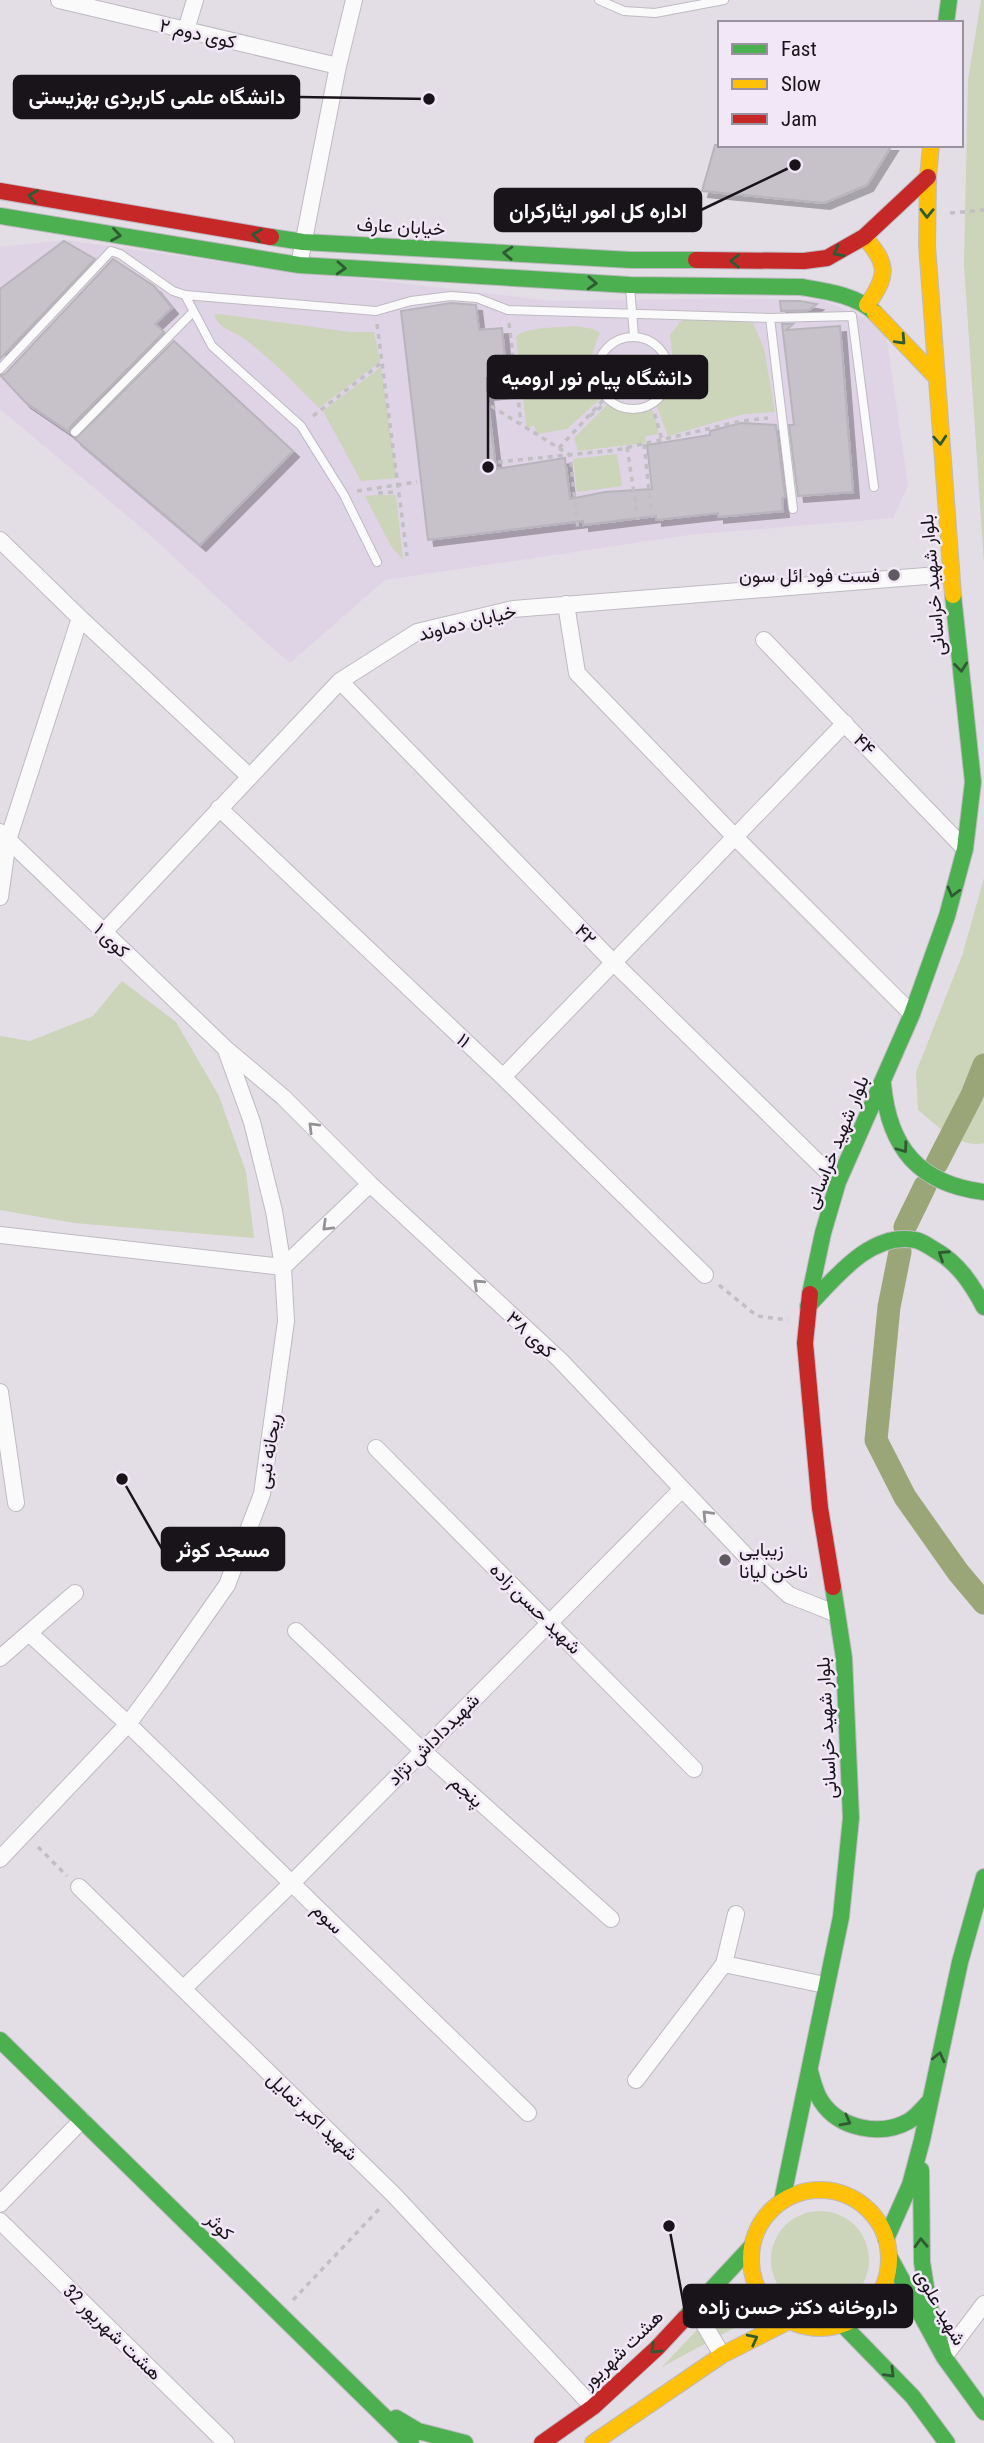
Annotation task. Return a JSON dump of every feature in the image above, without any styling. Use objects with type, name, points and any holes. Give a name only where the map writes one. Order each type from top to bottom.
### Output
[{"type":"main road","name":"بلوار شهید خراسانی","points":[[782,2201],[841,1917],[852,1818],[844,1658],[819,1494],[805,1343],[808,1314],[823,1233],[838,1182],[912,1014],[947,916],[965,849],[973,782],[951,574],[936,377],[927,215],[932,147]]},
{"type":"main road","name":"خیابان عارف","points":[[0,191],[303,242],[631,260],[804,261],[827,258],[864,237],[928,177]]},
{"type":"main road","points":[[0,216],[299,265],[630,285],[801,287],[827,291],[867,304],[936,377]]},
{"type":"main road","points":[[864,237],[882,257],[884,270],[882,281],[867,304]]},
{"type":"main road","points":[[883,1084],[886,1114],[898,1141],[916,1164],[941,1182],[969,1191],[984,1192]]},
{"type":"main road","points":[[808,1314],[846,1267],[870,1250],[891,1240],[917,1240],[949,1257],[971,1283],[984,1307]]},
{"type":"main road","points":[[886,2239],[909,2185],[922,2140],[960,1962],[984,1877]]},
{"type":"main road","name":"کوثر","points":[[0,2040],[411,2443]]},
{"type":"main road","points":[[809,2068],[817,2094],[833,2115],[857,2127],[884,2129],[909,2121],[929,2102]]},
{"type":"main road","points":[[922,2140],[922,2262],[928,2300],[944,2357]]},
{"type":"main road","points":[[816,2190],[851,2198],[866,2208],[878,2222],[886,2239],[889,2256],[887,2274],[881,2290],[871,2305],[858,2317],[842,2324],[824,2328],[806,2327],[789,2321],[775,2311],[758,2289],[751,2264],[752,2245],[758,2228],[768,2213],[782,2201],[798,2193],[816,2190]]},
{"type":"main road","name":"هشت شهریور","points":[[544,2441],[593,2407],[657,2348],[752,2245]]},
{"type":"main road","name":"شهید علوی","points":[[889,2256],[944,2357],[984,2412]]},
{"type":"main road","points":[[593,2443],[722,2355],[789,2321]]},
{"type":"main road","points":[[842,2324],[913,2397],[947,2443]]},
{"type":"main road","points":[[380,2410],[389,2443]]},
{"type":"main road","points":[[380,2410],[418,2431],[465,2443]]},
{"type":"main road","points":[[522,2443],[544,2441]]},
{"type":"street","name":"کوی دوم ۲","points":[[59,0],[338,66]]},
{"type":"street","points":[[186,30],[195,0]]},
{"type":"street","points":[[299,265],[338,66],[354,0]]},
{"type":"street","points":[[0,540],[249,776]]},
{"type":"street","name":"خیابان دماوند","points":[[104,932],[340,681],[418,632],[513,609],[951,574]]},
{"type":"street","points":[[566,604],[577,673],[735,837],[912,1014]]},
{"type":"street","points":[[0,897],[4,836],[80,618]]},
{"type":"street","name":"۴۴","points":[[764,640],[965,849]]},
{"type":"street","name":"۴۲","points":[[340,681],[613,962],[838,1182]]},
{"type":"street","points":[[503,1077],[845,723]]},
{"type":"street","name":"۱۱","points":[[219,808],[503,1077],[705,1275]]},
{"type":"street","name":"کوی ۱","points":[[4,836],[225,1048]]},
{"type":"street","name":"کوی ۳۸","points":[[225,1048],[283,1097],[370,1184],[560,1360],[746,1556],[789,1595],[837,1614]]},
{"type":"street","name":"ریحانه نبی","points":[[0,1859],[128,1724],[227,1586],[262,1493],[286,1321],[283,1267],[274,1210],[253,1122],[225,1048]]},
{"type":"street","points":[[0,1235],[283,1267],[370,1184]]},
{"type":"street","points":[[0,1392],[16,1503]]},
{"type":"street","name":"شهید حسن زاده","points":[[376,1448],[694,1769]]},
{"type":"street","name":"شهیدداداش نژاد","points":[[183,1989],[292,1883],[682,1489]]},
{"type":"street","points":[[0,1658],[75,1594]]},
{"type":"street","name":"پنجم","points":[[296,1631],[422,1750],[611,1919]]},
{"type":"street","name":"سوم","points":[[29,1633],[128,1724],[528,2113]]},
{"type":"street","name":"شهید اکبر تمایل","points":[[79,1887],[393,2194],[593,2407]]},
{"type":"street","points":[[636,2080],[724,1964],[736,1914]]},
{"type":"street","points":[[724,1964],[825,1985]]},
{"type":"street","points":[[0,2204],[82,2120]]},
{"type":"street","name":"هشت شهریور 32","points":[[0,2221],[226,2443]]},
{"type":"street","points":[[944,2357],[984,2304]]},
{"type":"street","points":[[694,2307],[722,2355]]},
{"type":"lane","points":[[598,0],[625,12],[654,12],[724,0]]},
{"type":"lane","points":[[0,369],[111,251],[120,254],[173,291],[186,295],[376,311],[411,301],[451,296],[477,298],[508,310],[770,318],[852,316],[874,487]]},
{"type":"lane","points":[[630,285],[634,336]]},
{"type":"lane","points":[[186,295],[212,346],[301,426],[342,493],[377,562]]},
{"type":"lane","points":[[75,432],[193,312]]},
{"type":"lane","points":[[770,318],[793,509]]},
{"type":"lane","points":[[634,336],[653,342],[662,351],[669,373],[661,396],[652,404],[629,409],[617,406],[608,399],[596,378],[601,354],[608,345],[634,336]]},
{"type":"path","points":[[927,215],[984,210]]},
{"type":"path","points":[[508,310],[521,424]]},
{"type":"path","points":[[376,311],[407,555]]},
{"type":"path","points":[[301,426],[380,364],[322,409]]},
{"type":"path","points":[[559,448],[568,436],[608,399]]},
{"type":"path","points":[[652,404],[662,440]]},
{"type":"path","points":[[491,406],[570,455]]},
{"type":"path","points":[[498,462],[627,447],[742,421],[781,416]]},
{"type":"path","points":[[644,444],[652,517]]},
{"type":"path","points":[[627,447],[638,520]]},
{"type":"path","points":[[570,455],[578,531]]},
{"type":"path","points":[[342,493],[417,481]]},
{"type":"path","points":[[378,493],[395,492]]},
{"type":"path","points":[[705,1275],[757,1316],[808,1314]]},
{"type":"path","points":[[24,1833],[79,1887]]},
{"type":"path","points":[[280,2315],[393,2194]]},
{"type":"shaded area","points":[[65,240],[222,262],[553,301],[728,298],[821,300],[868,319],[886,334],[908,485],[893,518],[689,535],[385,580],[290,663],[150,535],[0,409],[0,247]]},
{"type":"green space","points":[[981,0],[984,0],[984,564],[964,264],[968,80]]},
{"type":"green space","points":[[214,315],[350,332],[374,332],[380,362],[319,408],[263,354],[219,323]]},
{"type":"green space","points":[[687,318],[753,323],[764,349],[775,412],[744,414],[668,436],[656,404],[664,398],[672,382],[670,335],[680,322]]},
{"type":"green space","points":[[576,326],[600,333],[594,349],[591,375],[600,399],[567,429],[538,434],[534,426],[526,425],[516,337],[535,329]]},
{"type":"green space","points":[[381,367],[397,478],[361,481],[323,411]]},
{"type":"green space","points":[[608,404],[628,412],[651,408],[658,434],[646,436],[645,443],[578,451],[574,438]]},
{"type":"green space","points":[[617,454],[622,486],[577,492],[573,459]]},
{"type":"green space","points":[[396,495],[403,560],[391,546],[365,496]]},
{"type":"green space","points":[[984,878],[984,1143],[975,1144],[957,1139],[918,1110],[916,1072],[962,956]]},
{"type":"green space","points":[[122,981],[176,1022],[219,1096],[246,1172],[254,1238],[74,1223],[0,1210],[0,1036],[30,1041],[93,1016]]},
{"type":"green space","points":[[820,2211],[839,2214],[855,2225],[866,2241],[869,2260],[866,2279],[855,2295],[839,2306],[820,2309],[801,2306],[785,2295],[774,2279],[771,2260],[774,2241],[785,2225],[801,2214]]},
{"type":"green space","points":[[722,2303],[736,2327],[662,2367]]},
{"type":"building","points":[[715,145],[891,147],[867,185],[824,203],[702,191]]},
{"type":"building","points":[[64,241],[95,259],[0,359],[0,289]]},
{"type":"building","points":[[113,259],[154,286],[172,308],[155,324],[164,332],[70,427],[69,432],[25,402],[0,375],[5,374]]},
{"type":"building","points":[[780,301],[817,304],[809,310],[781,311]]},
{"type":"building","points":[[451,303],[476,305],[479,330],[502,328],[508,392],[487,394],[496,469],[565,458],[570,499],[605,492],[652,489],[647,445],[710,435],[710,431],[741,423],[776,425],[785,497],[782,498],[783,511],[718,517],[718,513],[656,520],[656,516],[583,525],[583,521],[428,540],[401,311]]},
{"type":"building","points":[[782,324],[793,324],[786,330],[840,326],[853,492],[798,496],[789,425],[794,425]]},
{"type":"building","points":[[174,341],[293,451],[200,545],[75,439]]},
{"type":"waterway","points":[[937,1163],[972,1095],[984,1065]]},
{"type":"waterway","points":[[905,1227],[925,1186]]},
{"type":"waterway","points":[[900,1252],[889,1307],[876,1440],[905,1497],[958,1572],[984,1603]]},
{"type":"traffic: fast","points":[[946,21],[949,0]]},
{"type":"traffic: fast","points":[[0,216],[299,265],[630,285],[801,287],[850,298],[875,313]]},
{"type":"traffic: fast","points":[[271,237],[303,242],[631,260],[696,260]]},
{"type":"traffic: fast","points":[[810,1294],[823,1233],[838,1182],[912,1014],[947,916],[965,849],[973,782],[953,595]]},
{"type":"traffic: fast","points":[[883,1084],[892,1127],[911,1159],[942,1181],[984,1192]]},
{"type":"traffic: fast","points":[[808,1306],[855,1259],[884,1243],[899,1239],[920,1241],[951,1261],[969,1282],[984,1307]]},
{"type":"traffic: fast","points":[[782,2201],[841,1917],[851,1818],[844,1658],[833,1587]]},
{"type":"traffic: fast","points":[[886,2239],[910,2185],[960,1962],[984,1877]]},
{"type":"traffic: fast","points":[[0,2040],[411,2443]]},
{"type":"traffic: fast","points":[[810,2071],[817,2094],[829,2111],[861,2128],[886,2129],[898,2126],[912,2119],[929,2102]]},
{"type":"traffic: fast","points":[[921,2170],[922,2262],[928,2300],[944,2357]]},
{"type":"traffic: fast","points":[[685,2318],[752,2246]]},
{"type":"traffic: fast","points":[[889,2256],[944,2357],[984,2412]]},
{"type":"traffic: fast","points":[[842,2324],[913,2397],[947,2443]]},
{"type":"traffic: fast","points":[[396,2418],[418,2431],[465,2443]]},
{"type":"traffic: slow","points":[[931,147],[927,245],[953,595]]},
{"type":"traffic: slow","points":[[864,237],[878,255],[883,270],[879,286],[867,305]]},
{"type":"traffic: slow","points":[[875,313],[936,377]]},
{"type":"traffic: slow","points":[[820,2190],[846,2196],[869,2210],[883,2233],[889,2259],[883,2285],[869,2308],[846,2322],[820,2328],[794,2322],[771,2308],[757,2285],[751,2259],[757,2233],[771,2210],[794,2196],[820,2190]]},
{"type":"traffic: slow","points":[[593,2443],[722,2355],[789,2321]]},
{"type":"traffic: jam","points":[[696,260],[804,261],[827,258],[864,237],[928,177]]},
{"type":"traffic: jam","points":[[0,191],[271,237]]},
{"type":"traffic: jam","points":[[810,1294],[805,1343],[820,1508],[833,1587]]},
{"type":"traffic: jam","points":[[542,2443],[593,2407],[685,2318]]},
{"type":"place","name":"دانشگاه علمی کاربردی بهزیستی","points":[[429,99]]},
{"type":"place","name":"اداره کل امور ایثارکران","points":[[795,165]]},
{"type":"place","name":"دانشگاه پیام نور ارومیه","points":[[488,467]]},
{"type":"place","name":"فست فود ائل سون","points":[[894,575]]},
{"type":"place","name":"مسجد کوثر","points":[[122,1479]]},
{"type":"place","name":"زیبایی ناخن لیانا","points":[[725,1560]]},
{"type":"place","name":"داروخانه دکتر حسن زاده","points":[[669,2226]]}]
